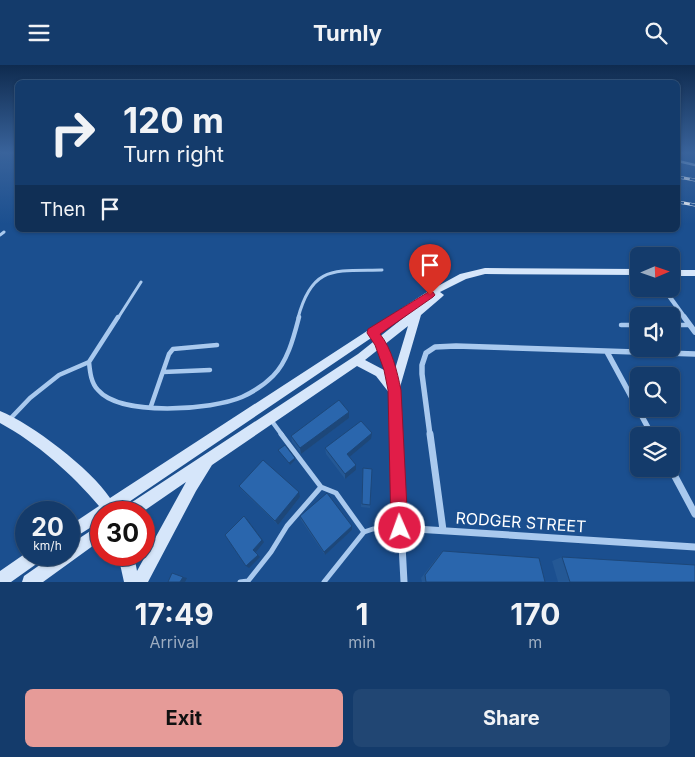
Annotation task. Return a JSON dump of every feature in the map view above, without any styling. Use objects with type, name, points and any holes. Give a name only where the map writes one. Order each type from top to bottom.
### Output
[{"type":"main road","points":[[146,501],[356,361],[377,338],[447,285],[472,272],[630,272]]},
{"type":"main road","points":[[680,273],[695,273]]},
{"type":"main road","points":[[124,501],[377,338],[416,315],[447,285]]},
{"type":"main road","points":[[394,390],[416,315]]},
{"type":"main road","points":[[356,361],[380,373],[394,390]]},
{"type":"main road","points":[[4,419],[35,438],[66,464],[101,501]]},
{"type":"main road","points":[[140,582],[190,486],[210,458]]},
{"type":"main road","points":[[0,580],[21,566]]},
{"type":"main road","points":[[30,582],[52,566]]},
{"type":"main road","points":[[128,566],[132,582]]},
{"type":"street","points":[[670,297],[695,331]]},
{"type":"street","points":[[377,338],[390,370],[394,390],[404,582]]},
{"type":"street","points":[[443,530],[422,374],[421,363],[425,352],[440,346],[695,354]]},
{"type":"street","points":[[607,352],[648,427]]},
{"type":"street","points":[[675,477],[695,514]]},
{"type":"street","name":"RODGER STREET","points":[[400,528],[695,547]]},
{"type":"lane","points":[[0,235],[4,232]]},
{"type":"lane","points":[[89,362],[90,378],[96,389],[107,398],[128,404],[211,407],[236,401],[259,390],[274,376],[287,352],[307,293],[315,281],[325,275],[338,272],[382,270]]},
{"type":"lane","points":[[4,419],[59,375],[89,362],[141,282]]},
{"type":"lane","points":[[620,325],[630,325]]},
{"type":"lane","points":[[680,325],[690,325]]},
{"type":"lane","points":[[151,406],[173,349],[217,345]]},
{"type":"lane","points":[[163,372],[210,371]]},
{"type":"lane","points":[[270,418],[321,487],[336,493],[364,532]]},
{"type":"lane","points":[[240,582],[248,581],[271,552],[287,526],[321,487]]},
{"type":"lane","points":[[324,582],[364,532],[373,529],[400,528]]},
{"type":"building","points":[[339,400],[349,412],[300,448],[291,436]]},
{"type":"building","points":[[361,421],[372,433],[347,454],[356,465],[345,474],[325,448]]},
{"type":"building","points":[[285,445],[295,458],[289,463],[278,450]]},
{"type":"building","points":[[263,460],[299,492],[275,521],[239,486]]},
{"type":"building","points":[[363,468],[372,469],[370,505],[362,504]]},
{"type":"building","points":[[327,493],[352,526],[324,552],[300,516]]},
{"type":"building","points":[[244,516],[262,540],[253,550],[258,555],[246,566],[225,535]]},
{"type":"building","points":[[443,551],[539,558],[545,582],[426,582],[425,575]]},
{"type":"building","points":[[562,557],[695,565],[695,582],[570,582]]},
{"type":"building","points":[[172,573],[183,577],[180,582],[168,582]]},
{"type":"railway","points":[[680,177],[695,180]]},
{"type":"railway","points":[[680,202],[695,205]]},
{"type":"route","points":[[400,528],[394,390],[381,343],[372,333],[430,295]]}]
